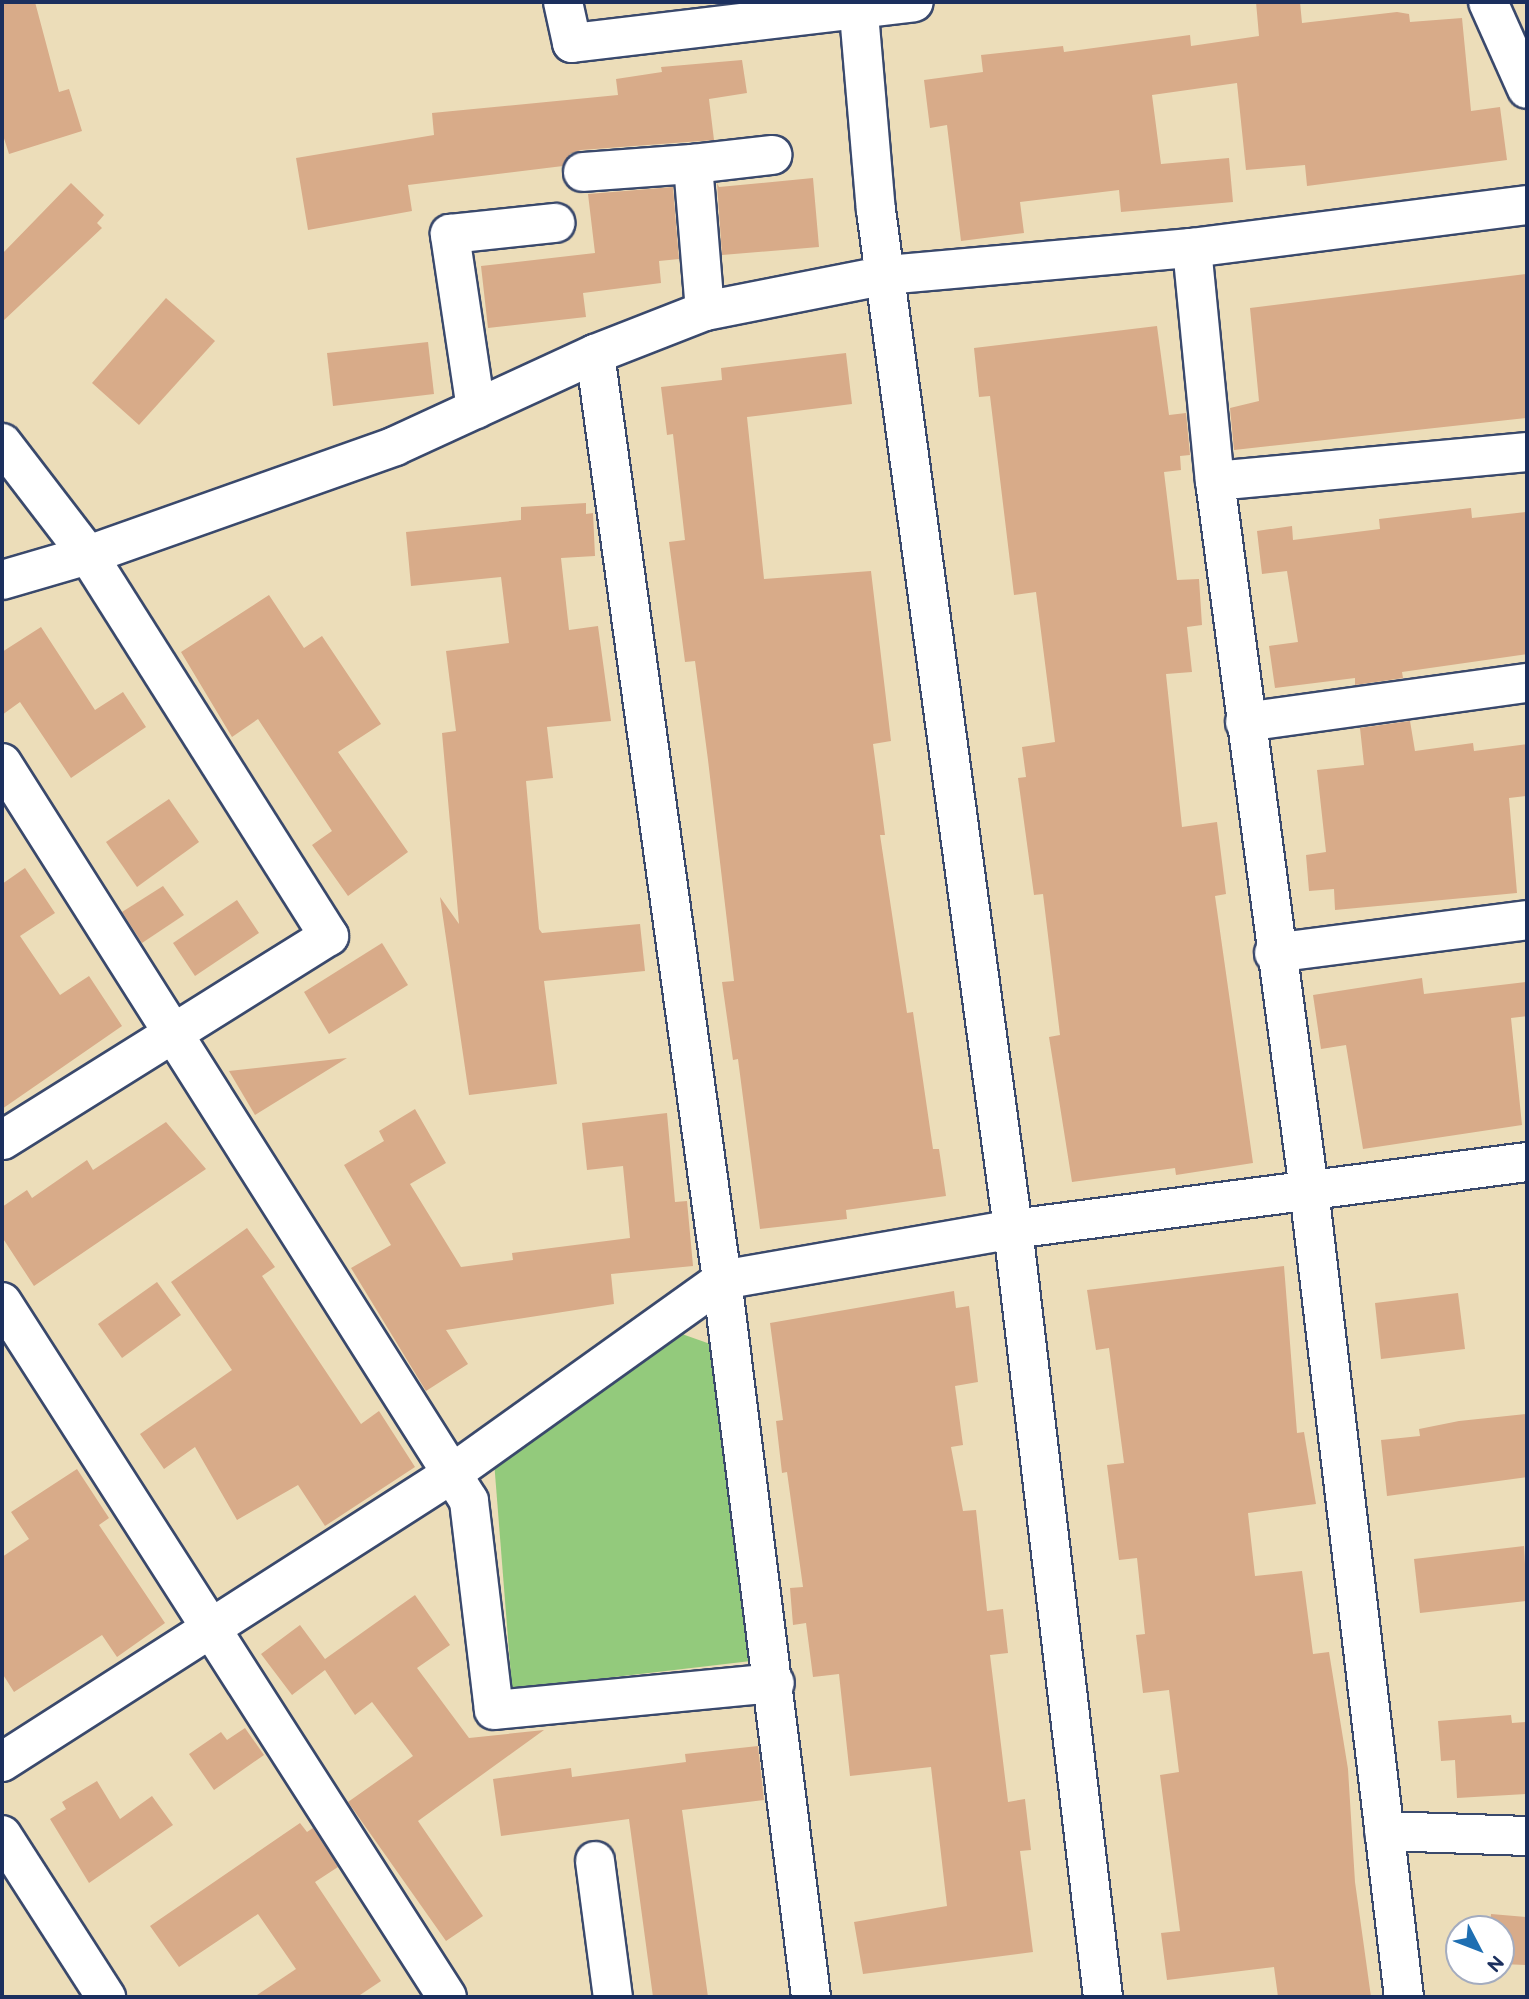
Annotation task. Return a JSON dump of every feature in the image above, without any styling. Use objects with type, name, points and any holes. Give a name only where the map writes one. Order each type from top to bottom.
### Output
[{"type":"street","points":[[564,2],[572,43],[858,5],[914,2]]},
{"type":"street","points":[[1488,2],[1527,89]]},
{"type":"street","points":[[858,5],[876,210],[887,275],[1013,1229],[1103,1997]]},
{"type":"street","points":[[583,172],[772,155]]},
{"type":"street","points":[[693,164],[705,311]]},
{"type":"street","points":[[2,580],[88,555],[395,446],[595,354],[705,311],[887,275],[1192,248],[1527,205]]},
{"type":"street","points":[[475,409],[450,234],[555,223]]},
{"type":"street","points":[[1192,248],[1215,481],[1275,953],[1309,1190],[1404,1997]]},
{"type":"street","points":[[595,354],[775,1683],[811,1997]]},
{"type":"street","points":[[2,443],[88,555],[329,936],[170,1032],[2,1140]]},
{"type":"street","points":[[1215,481],[1527,452]]},
{"type":"street","points":[[1245,722],[1527,683]]},
{"type":"street","points":[[2,763],[450,1475],[469,1501],[494,1710],[775,1683]]},
{"type":"street","points":[[1275,953],[1527,920]]},
{"type":"street","points":[[2,1762],[450,1475],[722,1280],[1013,1229],[1527,1162]]},
{"type":"street","points":[[2,1302],[447,1997]]},
{"type":"street","points":[[1384,1831],[1527,1836]]},
{"type":"street","points":[[2,1835],[106,1997]]},
{"type":"street","points":[[595,1861],[613,1997]]},
{"type":"green space","points":[[682,1334],[713,1345],[751,1661],[512,1689],[494,1461]]},
{"type":"building","points":[[2,2],[35,2],[59,92],[69,89],[82,131],[9,154],[2,132]]},
{"type":"building","points":[[1256,2],[1300,2],[1302,23],[1397,12],[1409,14],[1410,22],[1462,18],[1471,111],[1500,107],[1507,160],[1307,186],[1305,165],[1246,170],[1237,83],[1152,95],[1161,164],[1229,158],[1233,202],[1121,212],[1119,190],[1020,202],[1024,233],[961,241],[947,125],[930,128],[924,80],[983,72],[981,55],[1063,46],[1064,52],[1190,35],[1191,46],[1259,36]]},
{"type":"building","points":[[742,60],[747,93],[709,99],[714,140],[581,150],[570,154],[563,166],[408,185],[412,211],[308,230],[296,158],[434,135],[432,113],[618,95],[616,79],[662,72],[661,67]]},
{"type":"building","points":[[813,178],[819,247],[722,255],[717,183],[719,187]]},
{"type":"building","points":[[71,183],[104,215],[97,223],[102,228],[2,322],[2,254]]},
{"type":"building","points":[[673,187],[679,259],[659,261],[661,283],[583,293],[586,317],[488,328],[481,266],[595,253],[588,194]]},
{"type":"building","points":[[1527,274],[1527,418],[1234,450],[1230,408],[1259,401],[1250,308]]},
{"type":"building","points":[[166,298],[215,341],[139,425],[92,383]]},
{"type":"building","points":[[1157,326],[1169,415],[1186,413],[1190,455],[1180,456],[1181,470],[1164,472],[1177,580],[1199,579],[1202,625],[1187,627],[1192,672],[1166,674],[1182,827],[1217,822],[1226,894],[1215,896],[1253,1163],[1176,1175],[1175,1168],[1072,1182],[1049,1037],[1060,1035],[1043,894],[1034,895],[1018,778],[1026,777],[1022,747],[1055,742],[1036,592],[1014,595],[990,396],[979,397],[974,348]]},
{"type":"building","points":[[428,342],[434,394],[333,406],[327,353]]},
{"type":"building","points":[[846,353],[852,404],[747,417],[764,579],[871,571],[891,741],[873,744],[885,835],[880,835],[907,1013],[913,1012],[933,1149],[939,1149],[946,1196],[846,1210],[847,1219],[760,1229],[738,1059],[733,1060],[722,982],[734,981],[695,661],[685,662],[669,542],[685,540],[673,434],[667,435],[661,387],[722,380],[721,368]]},
{"type":"building","points":[[586,503],[586,514],[593,513],[595,556],[561,558],[569,630],[598,626],[611,721],[547,727],[553,778],[526,781],[539,929],[542,933],[640,924],[645,971],[544,981],[557,1084],[469,1095],[440,897],[459,924],[442,733],[456,731],[446,651],[509,643],[501,577],[411,586],[406,532],[521,520],[521,507]]},
{"type":"building","points":[[1471,508],[1472,518],[1527,512],[1527,654],[1402,672],[1403,678],[1355,685],[1355,678],[1275,688],[1269,646],[1298,642],[1287,571],[1262,574],[1257,531],[1292,526],[1293,540],[1380,529],[1379,519]]},
{"type":"building","points":[[269,595],[304,648],[322,636],[381,724],[338,752],[408,852],[348,896],[312,845],[332,831],[258,719],[232,737],[181,652]]},
{"type":"building","points":[[41,627],[95,710],[123,692],[146,727],[71,778],[20,702],[2,715],[2,652]]},
{"type":"building","points":[[1410,721],[1415,751],[1473,743],[1474,751],[1527,744],[1527,796],[1509,798],[1517,893],[1335,910],[1334,889],[1309,891],[1306,855],[1326,852],[1317,770],[1364,765],[1360,728]]},
{"type":"building","points":[[169,799],[199,842],[137,887],[106,842]]},
{"type":"building","points":[[25,868],[55,913],[20,936],[60,995],[89,976],[122,1026],[2,1109],[2,884]]},
{"type":"building","points":[[163,886],[184,915],[142,943],[122,912]]},
{"type":"building","points":[[237,900],[259,933],[195,976],[173,943]]},
{"type":"building","points":[[382,943],[408,985],[329,1034],[304,992]]},
{"type":"building","points":[[1422,978],[1424,994],[1527,982],[1527,1016],[1511,1018],[1522,1125],[1363,1149],[1346,1045],[1321,1049],[1313,995]]},
{"type":"building","points":[[347,1058],[255,1115],[229,1071]]},
{"type":"building","points":[[415,1109],[446,1163],[410,1184],[461,1267],[513,1260],[512,1253],[630,1238],[623,1166],[587,1170],[582,1123],[667,1113],[675,1202],[687,1201],[693,1266],[611,1274],[614,1304],[446,1330],[468,1364],[426,1391],[351,1268],[391,1245],[344,1165],[384,1141],[379,1131]]},
{"type":"building","points":[[166,1122],[206,1169],[34,1286],[2,1237],[2,1207],[27,1190],[32,1198],[87,1160],[93,1170]]},
{"type":"building","points":[[247,1228],[275,1267],[262,1276],[361,1424],[379,1411],[415,1467],[325,1526],[298,1485],[237,1520],[195,1447],[164,1469],[140,1434],[232,1370],[171,1282]]},
{"type":"building","points":[[1284,1266],[1297,1433],[1304,1432],[1316,1504],[1248,1513],[1255,1576],[1302,1571],[1313,1654],[1329,1652],[1348,1769],[1355,1882],[1371,1997],[1278,1997],[1274,1967],[1167,1980],[1161,1933],[1180,1931],[1160,1775],[1179,1772],[1169,1690],[1143,1693],[1136,1635],[1145,1634],[1137,1558],[1119,1560],[1107,1465],[1124,1463],[1109,1348],[1096,1350],[1087,1290]]},
{"type":"building","points":[[157,1282],[181,1315],[122,1358],[98,1324]]},
{"type":"building","points":[[954,1291],[956,1308],[969,1306],[978,1382],[955,1386],[963,1445],[951,1447],[963,1511],[976,1510],[987,1611],[1003,1609],[1008,1653],[990,1655],[1008,1802],[1025,1799],[1031,1850],[1020,1851],[1033,1952],[863,1974],[854,1922],[947,1906],[931,1767],[850,1776],[839,1674],[813,1677],[806,1623],[793,1625],[790,1588],[803,1587],[787,1472],[782,1473],[776,1421],[783,1420],[770,1323]]},
{"type":"building","points":[[1458,1293],[1465,1349],[1381,1359],[1375,1303]]},
{"type":"building","points":[[1527,1414],[1527,1477],[1387,1496],[1381,1440],[1420,1436],[1419,1429],[1459,1421]]},
{"type":"building","points":[[77,1469],[109,1518],[99,1525],[165,1623],[117,1657],[102,1635],[14,1692],[2,1673],[2,1557],[29,1539],[11,1512]]},
{"type":"building","points":[[1524,1546],[1527,1601],[1420,1613],[1414,1559]]},
{"type":"building","points":[[415,1595],[450,1645],[417,1668],[469,1738],[544,1730],[418,1821],[483,1916],[446,1941],[348,1802],[413,1756],[372,1702],[355,1715],[325,1670],[292,1695],[261,1654],[300,1625],[325,1659]]},
{"type":"building","points":[[1511,1715],[1512,1723],[1527,1722],[1527,1794],[1457,1798],[1455,1760],[1441,1761],[1438,1721]]},
{"type":"building","points":[[245,1728],[264,1755],[214,1790],[189,1754],[221,1732],[227,1740]]},
{"type":"building","points":[[758,1746],[764,1800],[682,1810],[708,1997],[653,1997],[629,1819],[501,1836],[493,1779],[571,1768],[572,1777],[686,1762],[685,1754]]},
{"type":"building","points":[[97,1781],[120,1819],[152,1796],[173,1825],[89,1883],[50,1819],[66,1809],[62,1802]]},
{"type":"building","points":[[300,1823],[307,1832],[313,1828],[338,1867],[315,1882],[381,1981],[357,1997],[254,1997],[296,1969],[258,1914],[179,1967],[150,1926]]},
{"type":"building","points":[[1515,1916],[1527,1917],[1527,1965],[1515,1965]]}]
